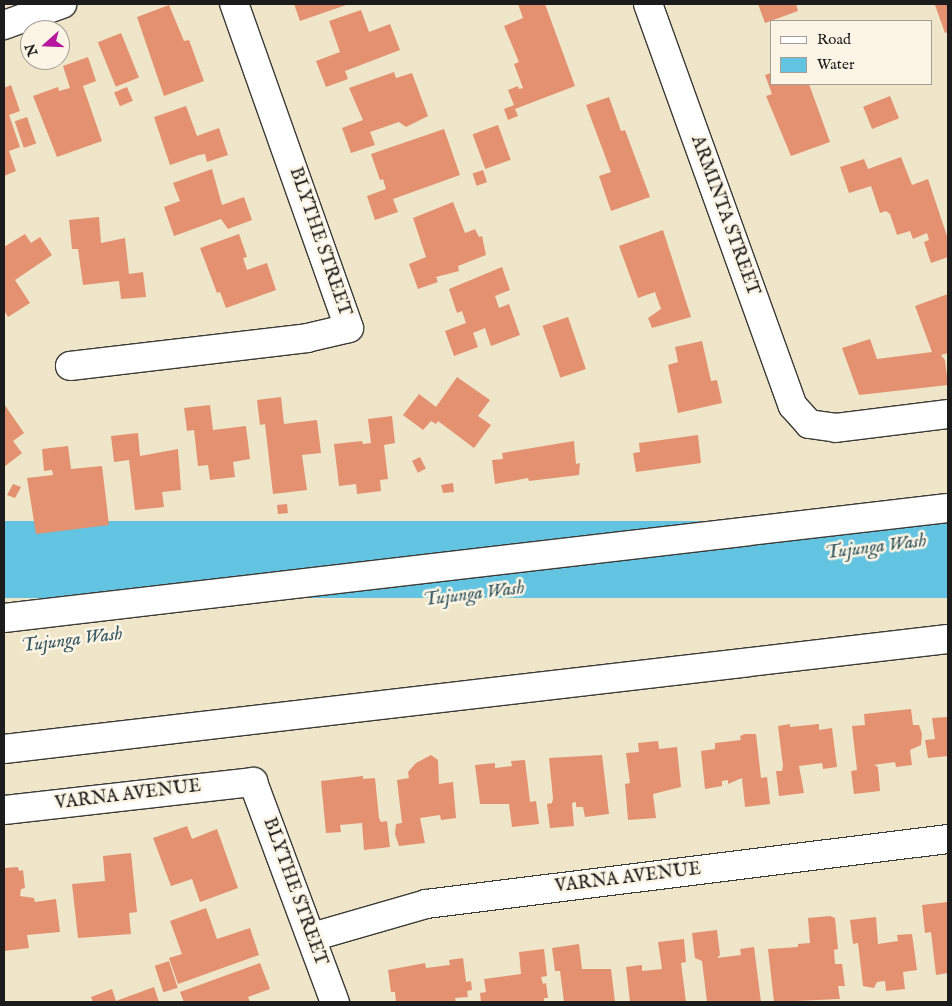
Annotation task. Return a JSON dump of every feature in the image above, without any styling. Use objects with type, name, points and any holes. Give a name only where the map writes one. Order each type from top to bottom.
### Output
[{"type":"street","points":[[4,25],[62,4]]},
{"type":"street","name":"BLYTHE STREET","points":[[70,366],[307,338],[349,328],[234,4]]},
{"type":"street","name":"ARMINTA STREET","points":[[648,4],[793,406],[809,424],[836,428],[948,414]]},
{"type":"street","points":[[4,618],[948,508]]},
{"type":"street","points":[[4,748],[948,639]]},
{"type":"street","name":"BLYTHE STREET","points":[[253,782],[335,1002]]},
{"type":"street","name":"VARNA AVENUE","points":[[4,810],[253,782]]},
{"type":"street","name":"VARNA AVENUE","points":[[312,937],[426,904],[948,839]]},
{"type":"water","name":"Tujunga Wash","points":[[4,521],[948,521],[948,598],[4,598]]},
{"type":"building","points":[[294,4],[349,4],[300,21]]},
{"type":"building","points":[[518,4],[545,4],[575,86],[515,109],[518,116],[508,120],[504,109],[514,105],[508,90],[518,86],[519,89],[523,88],[514,64],[519,62],[504,26],[523,18]]},
{"type":"building","points":[[758,4],[796,4],[798,11],[765,23]]},
{"type":"building","points":[[948,4],[948,32],[945,33],[935,5]]},
{"type":"building","points":[[169,5],[184,41],[189,40],[204,81],[164,96],[137,17]]},
{"type":"building","points":[[361,10],[369,32],[390,24],[400,50],[345,71],[348,79],[326,87],[316,61],[340,52],[329,21]]},
{"type":"building","points":[[121,33],[139,78],[116,87],[98,42]]},
{"type":"building","points":[[88,57],[96,81],[83,86],[102,141],[57,157],[33,96],[58,87],[59,91],[70,88],[64,70],[70,70],[70,63]]},
{"type":"building","points":[[394,72],[396,78],[412,73],[428,116],[406,127],[399,122],[370,132],[375,145],[351,153],[342,128],[363,120],[349,88]]},
{"type":"building","points":[[770,73],[770,85],[809,85],[830,142],[791,156],[766,96],[772,94],[765,75]]},
{"type":"building","points":[[11,85],[20,111],[9,115],[20,147],[9,151],[16,171],[4,176],[4,88]]},
{"type":"building","points":[[127,87],[133,101],[120,106],[114,92]]},
{"type":"building","points":[[890,96],[899,118],[872,129],[863,107]]},
{"type":"building","points":[[609,97],[621,131],[625,130],[650,197],[611,211],[599,176],[611,172],[586,105]]},
{"type":"building","points":[[186,106],[197,136],[219,128],[228,155],[207,162],[205,154],[199,155],[170,165],[154,117]]},
{"type":"building","points":[[27,117],[36,143],[24,148],[15,121]]},
{"type":"building","points":[[498,125],[511,160],[485,169],[473,134]]},
{"type":"building","points":[[444,129],[460,175],[393,199],[398,212],[375,220],[367,196],[386,189],[383,179],[380,180],[371,154]]},
{"type":"building","points":[[901,157],[912,185],[928,179],[948,239],[948,257],[931,263],[924,242],[929,240],[927,233],[913,239],[910,231],[897,235],[890,214],[886,211],[880,213],[871,186],[849,193],[840,167],[864,159],[868,169]]},
{"type":"building","points":[[212,169],[222,205],[244,197],[252,220],[228,229],[221,219],[174,236],[164,207],[180,201],[173,183]]},
{"type":"building","points":[[483,170],[487,182],[477,186],[473,173]]},
{"type":"building","points":[[453,202],[465,233],[475,229],[479,237],[482,236],[486,255],[458,266],[459,271],[436,277],[438,282],[418,289],[409,264],[426,257],[413,218]]},
{"type":"building","points":[[99,217],[101,243],[125,238],[129,274],[143,272],[146,297],[121,299],[119,281],[83,285],[78,249],[72,249],[69,220]]},
{"type":"building","points":[[663,230],[691,317],[652,328],[648,318],[661,309],[655,292],[638,298],[619,246]]},
{"type":"building","points":[[25,234],[31,243],[40,237],[52,255],[15,280],[30,303],[8,317],[4,310],[4,247]]},
{"type":"building","points":[[239,234],[247,257],[243,258],[247,270],[267,263],[276,290],[226,308],[220,292],[217,293],[200,248]]},
{"type":"building","points":[[502,267],[510,290],[495,296],[499,308],[509,304],[520,335],[491,346],[485,328],[473,333],[478,347],[454,356],[445,331],[466,323],[462,311],[457,313],[449,289]]},
{"type":"building","points":[[948,294],[948,353],[941,355],[945,360],[948,385],[859,395],[842,348],[870,339],[877,359],[932,352],[915,306]]},
{"type":"building","points":[[568,317],[586,369],[560,378],[542,326]]},
{"type":"building","points":[[702,341],[711,381],[717,380],[722,403],[678,413],[668,365],[678,362],[675,347]]},
{"type":"building","points":[[457,377],[490,400],[478,416],[491,425],[474,448],[438,421],[436,424],[431,421],[423,430],[403,415],[419,394],[436,407]]},
{"type":"building","points":[[281,397],[284,424],[317,420],[321,453],[302,455],[307,490],[273,494],[265,424],[260,425],[257,400]]},
{"type":"building","points":[[4,404],[24,433],[13,441],[22,453],[4,467]]},
{"type":"building","points":[[210,405],[213,430],[246,426],[250,459],[233,462],[235,477],[210,480],[208,465],[198,466],[194,430],[187,431],[184,408]]},
{"type":"building","points":[[392,416],[395,443],[384,445],[388,479],[380,480],[381,491],[357,494],[356,484],[339,486],[334,444],[362,441],[363,444],[371,443],[368,419]]},
{"type":"building","points":[[138,433],[140,456],[178,449],[181,490],[162,492],[164,507],[135,510],[129,460],[114,462],[111,436]]},
{"type":"building","points":[[698,435],[701,463],[636,472],[633,453],[640,452],[639,443]]},
{"type":"building","points":[[574,441],[576,464],[580,463],[579,475],[529,481],[528,478],[495,484],[492,460],[503,459],[502,453]]},
{"type":"building","points":[[68,446],[71,469],[102,466],[109,525],[36,534],[27,478],[53,475],[52,470],[44,471],[42,449]]},
{"type":"building","points":[[420,457],[426,469],[418,473],[412,461]]},
{"type":"building","points":[[453,483],[454,492],[443,493],[441,485]]},
{"type":"building","points":[[13,484],[21,487],[15,498],[7,495]]},
{"type":"building","points":[[287,504],[288,513],[278,514],[277,505]]},
{"type":"building","points":[[911,709],[913,725],[919,725],[922,734],[921,745],[910,750],[912,765],[896,767],[895,762],[874,765],[878,767],[880,791],[854,794],[851,771],[857,770],[852,726],[865,725],[864,714]]},
{"type":"building","points":[[948,717],[948,756],[928,758],[925,740],[935,739],[932,718]]},
{"type":"building","points":[[790,724],[790,727],[819,724],[819,730],[832,728],[837,767],[823,769],[822,763],[799,766],[804,793],[779,796],[776,771],[782,771],[783,766],[778,726]]},
{"type":"building","points":[[756,734],[761,778],[767,777],[770,804],[745,807],[742,778],[728,784],[728,780],[722,781],[722,786],[705,789],[701,751],[715,749],[715,743],[741,740],[740,736]]},
{"type":"building","points":[[658,741],[659,749],[677,747],[681,787],[653,794],[656,818],[628,820],[625,784],[630,783],[626,753],[639,752],[638,743]]},
{"type":"building","points":[[431,755],[438,760],[439,784],[453,782],[456,818],[441,820],[440,815],[420,818],[425,843],[399,846],[395,834],[396,824],[402,823],[397,780],[409,778],[408,772],[416,763]]},
{"type":"building","points":[[602,755],[609,814],[585,817],[583,807],[576,807],[576,802],[572,803],[574,826],[550,828],[547,804],[552,803],[553,798],[549,758]]},
{"type":"building","points":[[525,760],[530,802],[536,801],[539,824],[512,827],[509,804],[480,804],[475,765],[495,763],[495,768],[512,766],[511,761]]},
{"type":"building","points":[[363,776],[363,779],[375,778],[379,818],[381,822],[387,821],[390,847],[364,850],[362,823],[340,825],[341,832],[326,833],[321,781]]},
{"type":"building","points":[[187,826],[192,839],[217,829],[238,888],[200,902],[192,879],[171,886],[153,838]]},
{"type":"building","points":[[131,853],[137,912],[129,913],[131,934],[78,938],[72,884],[105,881],[103,856]]},
{"type":"building","points":[[18,867],[19,871],[23,870],[25,888],[21,889],[20,896],[34,898],[35,902],[56,899],[60,932],[27,935],[29,948],[4,951],[4,868]]},
{"type":"building","points":[[947,902],[948,973],[936,975],[931,932],[925,933],[922,905]]},
{"type":"building","points":[[206,908],[217,939],[250,928],[259,955],[178,984],[169,958],[182,954],[170,921]]},
{"type":"building","points":[[830,916],[835,918],[838,949],[834,950],[835,964],[842,964],[845,986],[838,986],[840,999],[774,1002],[768,949],[798,947],[798,944],[810,943],[808,918]]},
{"type":"building","points":[[876,917],[878,944],[898,941],[897,935],[912,934],[917,970],[903,972],[905,989],[886,991],[885,981],[877,982],[874,988],[863,986],[858,943],[853,944],[850,920]]},
{"type":"building","points":[[717,930],[720,955],[717,958],[741,955],[740,949],[754,947],[761,1002],[707,1002],[702,961],[695,958],[692,933]]},
{"type":"building","points":[[684,939],[686,962],[681,963],[686,1002],[630,1002],[626,967],[642,965],[642,971],[662,969],[658,942]]},
{"type":"building","points":[[579,944],[582,969],[611,969],[615,1002],[564,1002],[560,971],[555,971],[552,948]]},
{"type":"building","points":[[544,949],[547,976],[541,977],[543,984],[546,983],[548,998],[544,998],[544,1002],[481,1002],[480,993],[486,992],[484,979],[521,974],[519,952]]},
{"type":"building","points":[[463,958],[466,982],[471,981],[472,990],[467,991],[468,997],[455,998],[456,1002],[396,1002],[395,992],[391,992],[388,970],[425,963],[426,968],[450,965],[449,960]]},
{"type":"building","points":[[169,961],[178,988],[163,992],[155,966]]},
{"type":"building","points":[[260,963],[270,989],[248,997],[250,1002],[184,1002],[180,992]]},
{"type":"building","points":[[154,987],[159,1002],[93,1002],[91,997],[112,989],[116,1001]]}]
